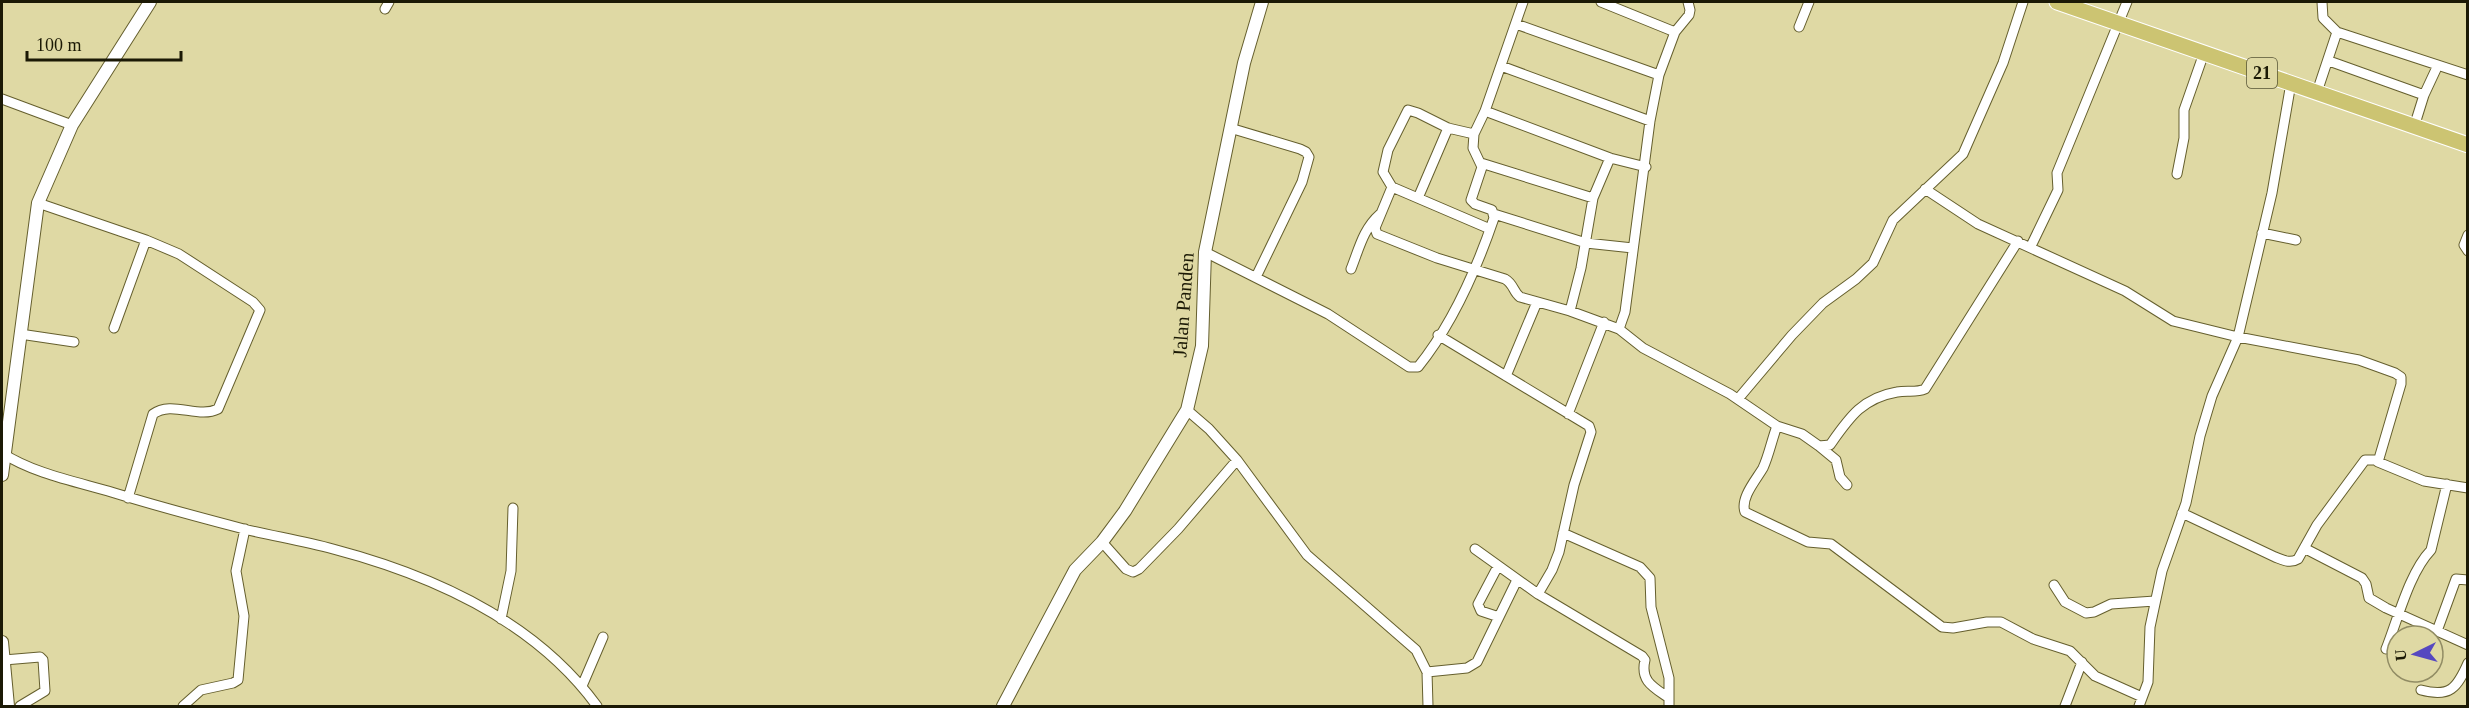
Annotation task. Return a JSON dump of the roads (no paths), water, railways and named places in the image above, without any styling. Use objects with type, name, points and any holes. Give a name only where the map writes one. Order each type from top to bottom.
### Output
[{"type":"highway","name":"21","points":[[2057,2],[2468,145]]},
{"type":"street","points":[[2,475],[38,203],[72,125],[150,2]]},
{"type":"street","name":"Jalan Panden","points":[[1003,706],[1075,570],[1102,542],[1125,511],[1187,410],[1202,346],[1205,252],[1244,63],[1262,2]]},
{"type":"street","points":[[1523,2],[1485,111],[1474,134],[1473,148],[1481,163],[1481,169],[1471,195],[1472,200],[1475,204],[1492,210],[1494,214],[1586,243],[1633,248]]},
{"type":"street","points":[[1601,2],[1675,32]]},
{"type":"street","points":[[1619,329],[1625,312],[1646,167],[1650,121],[1659,75],[1675,32],[1689,15],[1688,2]]},
{"type":"street","points":[[1799,27],[1809,2]]},
{"type":"street","points":[[1738,399],[1792,335],[1823,303],[1856,279],[1873,263],[1888,226],[1963,154],[2003,63],[2022,2]]},
{"type":"street","points":[[2031,246],[2058,190],[2058,173],[2127,2]]},
{"type":"street","points":[[2322,2],[2323,18],[2337,32],[2468,75]]},
{"type":"street","points":[[1516,24],[1659,75]]},
{"type":"street","points":[[2316,92],[2329,61],[2337,32]]},
{"type":"street","points":[[2176,174],[2184,138],[2184,110],[2204,53]]},
{"type":"street","points":[[2329,61],[2424,95]]},
{"type":"street","points":[[2414,127],[2424,95],[2438,65]]},
{"type":"street","points":[[1501,66],[1650,121]]},
{"type":"street","points":[[1777,426],[1762,468],[1752,484],[1743,507],[1745,512],[1808,542],[1831,544],[1859,562],[1942,627],[1953,628],[2001,622],[2032,639],[2070,651],[2095,676],[2141,702],[2148,677],[2150,627],[2162,571],[2182,513],[2211,396],[2238,337],[2272,193],[2291,83]]},
{"type":"street","points":[[2,99],[72,125]]},
{"type":"street","points":[[1474,134],[1448,128],[1407,110],[1383,168],[1384,176],[1392,187],[1490,229]]},
{"type":"street","points":[[1485,111],[1610,158],[1646,167]]},
{"type":"street","points":[[1230,128],[1304,150],[1310,157],[1302,182],[1256,277]]},
{"type":"street","points":[[1418,198],[1448,128]]},
{"type":"street","points":[[1570,311],[1586,243],[1593,198],[1610,158]]},
{"type":"street","points":[[1481,163],[1593,198]]},
{"type":"street","points":[[1392,187],[1376,228],[1377,234],[1437,258],[1509,281],[1516,294],[1604,322],[1619,329],[1643,348],[1697,375],[1738,399],[1777,426],[1802,434],[1836,460],[1840,477],[1847,485]]},
{"type":"street","points":[[1925,189],[1978,224],[2031,246],[2125,291],[2174,321],[2238,337],[2359,360],[2400,375],[2401,384],[2378,460]]},
{"type":"street","points":[[38,203],[146,240],[179,254],[253,302],[260,312],[218,409],[203,412],[165,409],[153,414],[128,498]]},
{"type":"street","points":[[1351,270],[1366,230],[1382,212]]},
{"type":"street","points":[[1205,252],[1328,314],[1413,368],[1420,365],[1475,270],[1494,214]]},
{"type":"street","points":[[2262,233],[2296,240]]},
{"type":"street","points":[[2468,235],[2464,246],[2468,251]]},
{"type":"street","points":[[114,328],[146,240]]},
{"type":"street","points":[[1819,446],[1830,445],[1854,412],[1876,398],[1896,392],[1918,392],[1924,389],[2018,241]]},
{"type":"street","points":[[1506,376],[1537,302]]},
{"type":"street","points":[[1568,414],[1604,322]]},
{"type":"street","points":[[20,334],[74,342]]},
{"type":"street","points":[[1438,335],[1589,426],[1591,432],[1574,484],[1552,570],[1538,594]]},
{"type":"street","points":[[1187,410],[1209,429],[1237,460],[1302,550],[1331,578],[1410,644],[1419,655],[1427,672],[1428,706]]},
{"type":"street","points":[[3,454],[33,468],[128,498],[245,529],[334,549],[435,582],[501,619],[537,644],[582,686],[597,706]]},
{"type":"street","points":[[1102,542],[1126,569],[1133,572],[1139,569],[1178,529],[1237,460]]},
{"type":"street","points":[[2182,513],[2285,561],[2298,559],[2317,525],[2365,460],[2378,460],[2381,464],[2424,481],[2468,488]]},
{"type":"street","points":[[2395,624],[2417,570],[2431,550],[2447,484]]},
{"type":"street","points":[[501,619],[512,571],[513,508]]},
{"type":"street","points":[[183,706],[201,690],[238,680],[244,616],[236,571],[245,529]]},
{"type":"street","points":[[1563,533],[1640,567],[1648,573],[1651,583],[1653,617],[1669,678],[1669,702]]},
{"type":"street","points":[[2304,548],[2362,578],[2369,598],[2421,624]]},
{"type":"street","points":[[1475,549],[1538,594],[1642,656],[1645,660],[1644,678],[1669,702]]},
{"type":"street","points":[[1498,566],[1478,604],[1481,611],[1499,617]]},
{"type":"street","points":[[2440,624],[2456,579],[2468,580]]},
{"type":"street","points":[[1427,672],[1459,669],[1473,665],[1481,656],[1517,580]]},
{"type":"street","points":[[2054,585],[2065,602],[2086,613],[2111,604],[2155,601]]},
{"type":"street","points":[[2445,635],[2468,645]]},
{"type":"street","points":[[582,686],[603,637]]},
{"type":"street","points":[[2,642],[8,706]]},
{"type":"street","points":[[4,660],[40,657],[43,660],[45,691],[20,706]]},
{"type":"street","points":[[2065,706],[2082,662]]},
{"type":"street","points":[[2421,690],[2439,692],[2453,689],[2458,684],[2468,663]]}]
